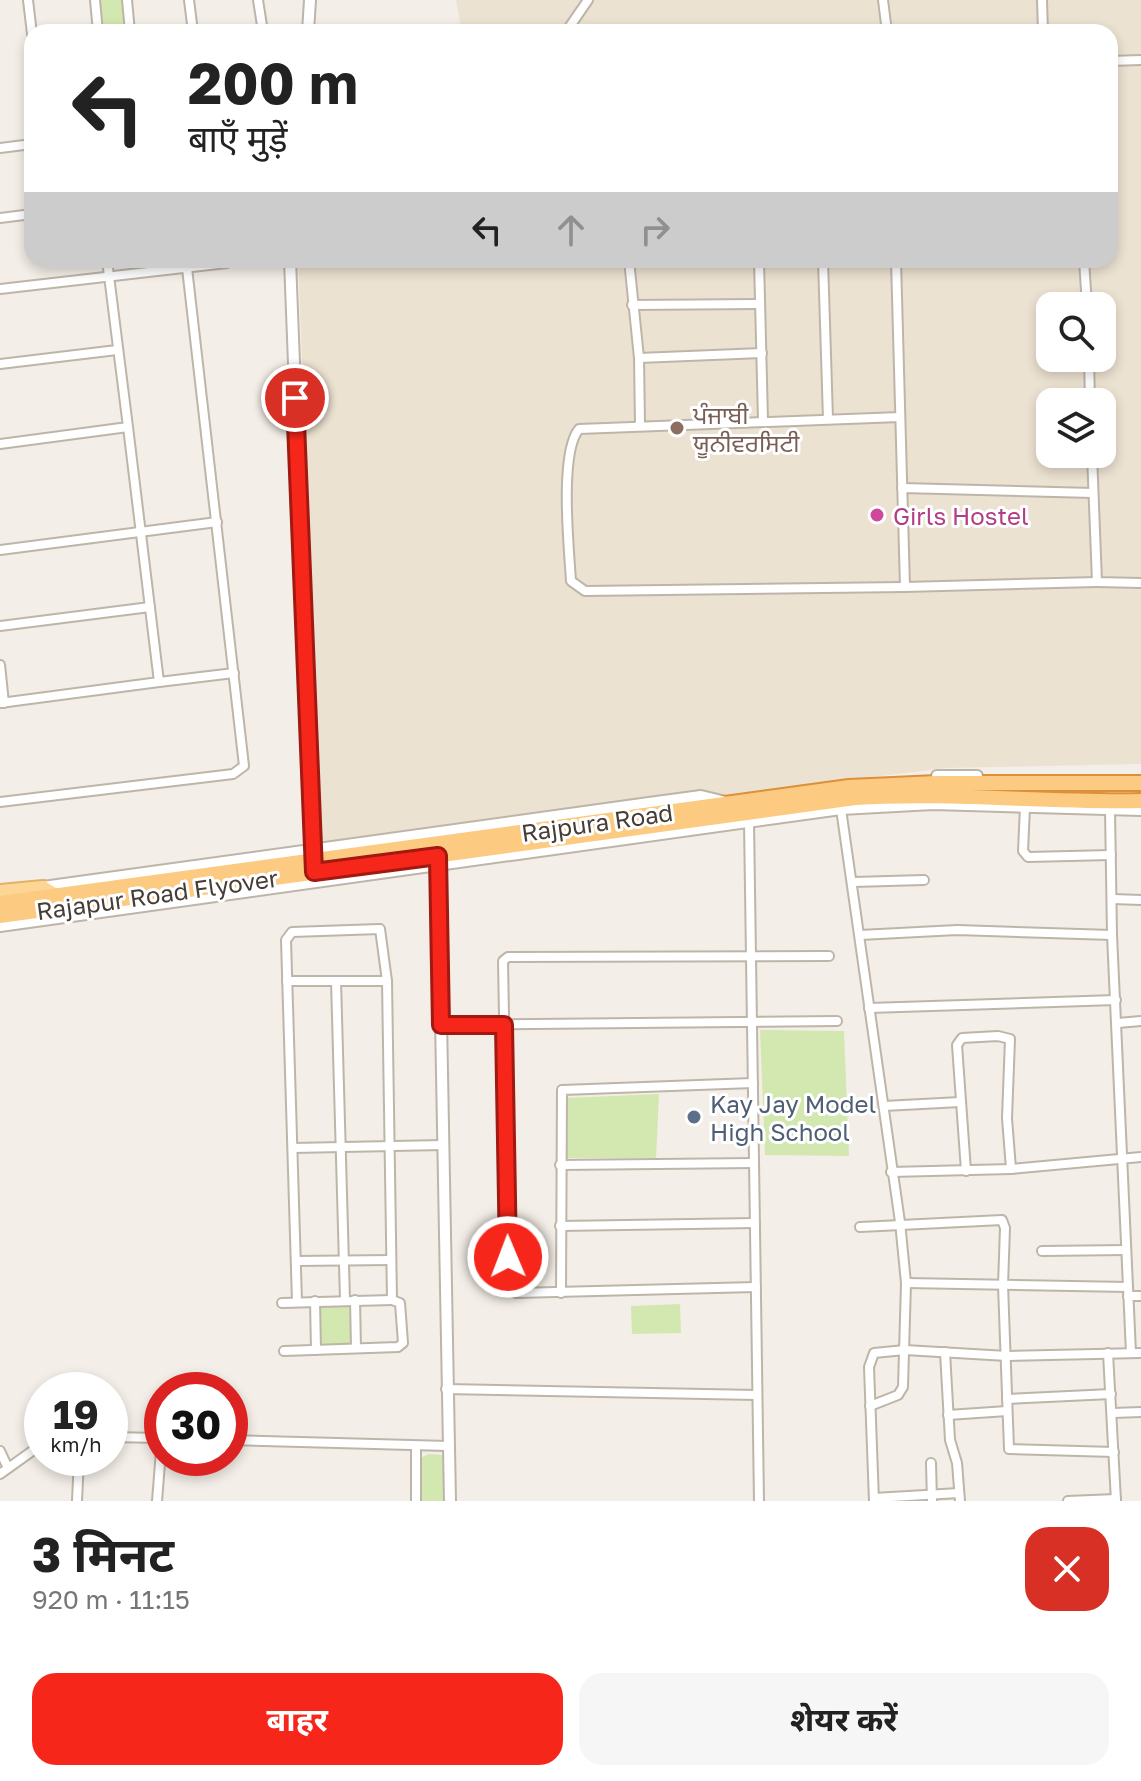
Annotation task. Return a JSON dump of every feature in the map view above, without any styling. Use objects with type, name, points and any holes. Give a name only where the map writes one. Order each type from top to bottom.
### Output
[{"type":"highway","name":"Rajpura Road","points":[[438,854],[732,804],[895,784],[1141,780]]},
{"type":"highway","name":"Rajpura Road","points":[[50,891],[313,860],[438,854],[855,798],[1141,801]]},
{"type":"highway","name":"Rajapur Road Flyover","points":[[0,916],[313,860]]},
{"type":"highway","name":"Rajapur Road Flyover","points":[[0,903],[50,891]]},
{"type":"main road","points":[[0,891],[50,891]]},
{"type":"street","points":[[28,0],[31,24]]},
{"type":"street","points":[[95,0],[97,24]]},
{"type":"street","points":[[127,0],[129,24]]},
{"type":"street","points":[[189,0],[192,24]]},
{"type":"street","points":[[258,0],[262,24]]},
{"type":"street","points":[[308,24],[310,0]]},
{"type":"street","points":[[316,24],[317,0]]},
{"type":"street","points":[[572,24],[588,0]]},
{"type":"street","points":[[883,0],[886,24]]},
{"type":"street","points":[[1042,0],[1043,24]]},
{"type":"street","points":[[1118,61],[1141,60]]},
{"type":"street","points":[[0,148],[24,145]]},
{"type":"street","points":[[0,218],[24,215]]},
{"type":"street","points":[[108,268],[159,682]]},
{"type":"street","points":[[0,289],[187,268],[245,763],[240,772],[0,802]]},
{"type":"street","points":[[290,268],[313,860],[688,798],[716,798],[732,804]]},
{"type":"street","points":[[630,268],[639,358],[640,425]]},
{"type":"street","points":[[759,268],[763,421]]},
{"type":"street","points":[[823,268],[828,419]]},
{"type":"street","points":[[896,268],[905,587]]},
{"type":"street","points":[[1085,268],[1086,292]]},
{"type":"street","points":[[632,305],[758,304]]},
{"type":"street","points":[[0,364],[117,350]]},
{"type":"street","points":[[639,358],[762,353]]},
{"type":"street","points":[[900,417],[583,427],[573,437],[569,470],[571,581],[579,589],[1141,583]]},
{"type":"street","points":[[0,444],[128,427]]},
{"type":"street","points":[[1092,468],[1097,582]]},
{"type":"street","points":[[902,488],[1093,493]]},
{"type":"street","points":[[0,550],[217,522]]},
{"type":"street","points":[[0,626],[150,607]]},
{"type":"street","points":[[0,665],[2,703],[234,673]]},
{"type":"street","points":[[0,926],[438,854],[841,809],[947,799],[1025,807],[1141,810]]},
{"type":"street","points":[[1025,807],[1023,851],[1028,857],[1111,855]]},
{"type":"street","points":[[841,809],[906,1283],[902,1391],[870,1406]]},
{"type":"street","points":[[945,1352],[948,1415],[959,1497],[874,1500],[871,1356],[881,1351],[905,1350],[945,1352],[1007,1356],[1136,1353],[1128,1292],[1112,935],[1110,810]]},
{"type":"street","points":[[749,821],[759,1501]]},
{"type":"street","points":[[438,854],[450,1501]]},
{"type":"street","points":[[853,882],[924,880]]},
{"type":"street","points":[[1113,899],[1141,900]]},
{"type":"street","points":[[297,1302],[286,943],[289,933],[377,928],[383,934],[387,981],[392,1300]]},
{"type":"street","points":[[860,935],[957,930],[1112,935]]},
{"type":"street","points":[[756,1287],[561,1293],[516,1293],[509,1289],[503,963],[506,957],[829,956]]},
{"type":"street","points":[[287,981],[387,981]]},
{"type":"street","points":[[336,981],[344,1260],[356,1348]]},
{"type":"street","points":[[869,1008],[1116,1000]]},
{"type":"street","points":[[441,1025],[837,1021]]},
{"type":"street","points":[[1118,1023],[1141,1021]]},
{"type":"street","points":[[966,1171],[959,1040],[977,1035],[1006,1036],[1011,1046],[1007,1118],[1011,1169]]},
{"type":"street","points":[[561,1293],[560,1095],[565,1089],[753,1083]]},
{"type":"street","points":[[884,1106],[960,1102]]},
{"type":"street","points":[[293,1148],[443,1145]]},
{"type":"street","points":[[891,1172],[1011,1169],[1141,1157]]},
{"type":"street","points":[[560,1165],[754,1163]]},
{"type":"street","points":[[860,1227],[900,1222],[1002,1220],[1005,1228],[1003,1285],[1011,1451],[1114,1452]]},
{"type":"street","points":[[560,1226],[755,1223]]},
{"type":"street","points":[[1042,1251],[1126,1250]]},
{"type":"street","points":[[296,1261],[391,1260]]},
{"type":"street","points":[[906,1283],[1003,1285],[1128,1292],[1141,1296]]},
{"type":"street","points":[[282,1303],[392,1300],[400,1303],[403,1343],[398,1347],[284,1351]]},
{"type":"street","points":[[315,1301],[316,1350]]},
{"type":"street","points":[[1068,1501],[1116,1500],[1108,1353]]},
{"type":"street","points":[[446,1389],[757,1395]]},
{"type":"street","points":[[1007,1399],[1111,1394]]},
{"type":"street","points":[[948,1415],[1007,1411]]},
{"type":"street","points":[[1113,1413],[1141,1412]]},
{"type":"street","points":[[248,1441],[448,1446]]},
{"type":"street","points":[[416,1446],[416,1501]]},
{"type":"street","points":[[0,1451],[4,1471],[24,1457]]},
{"type":"street","points":[[931,1463],[932,1497]]},
{"type":"street","points":[[77,1501],[78,1476]]},
{"type":"street","points":[[157,1501],[159,1476]]},
{"type":"shaded area","name":"ਪੰਜਾਬੀ ਯੂਨੀਵਰਸਿਟੀ","points":[[456,0],[1141,0],[1141,764],[946,768],[322,845],[298,268],[1118,268],[1118,24],[460,24]]},
{"type":"green space","points":[[100,0],[123,0],[125,24],[103,24]]},
{"type":"green space","points":[[760,1030],[844,1031],[849,1156],[765,1155]]},
{"type":"green space","points":[[659,1094],[656,1158],[566,1158],[566,1098]]},
{"type":"green space","points":[[680,1304],[681,1333],[632,1334],[631,1306]]},
{"type":"green space","points":[[318,1305],[349,1305],[352,1346],[320,1344]]},
{"type":"green space","points":[[429,1454],[443,1455],[444,1501],[420,1501],[420,1458]]},
{"type":"place","name":"ਪੰਜਾਬੀ ਯੂਨੀਵਰਸਿਟੀ","points":[[677,428]]},
{"type":"place","name":"Girls Hostel","points":[[877,515]]},
{"type":"place","name":"Kay Jay Model High School","points":[[694,1117]]},
{"type":"route","points":[[295,398],[314,872],[438,856],[441,1025],[504,1025],[508,1257]]}]
